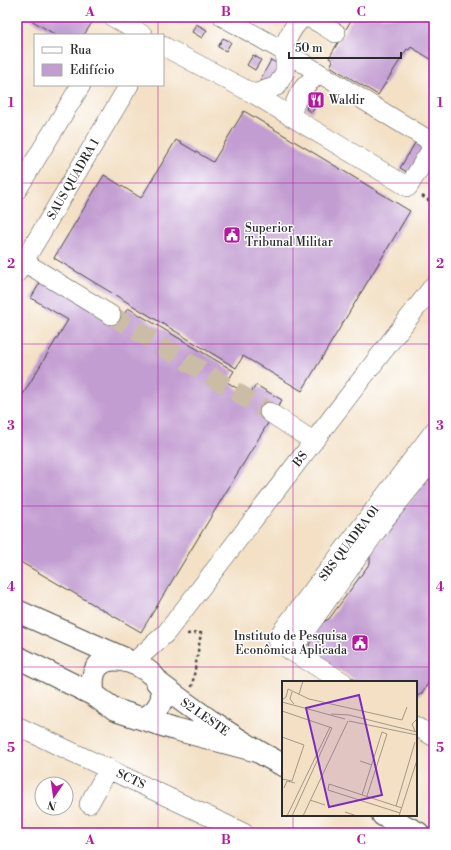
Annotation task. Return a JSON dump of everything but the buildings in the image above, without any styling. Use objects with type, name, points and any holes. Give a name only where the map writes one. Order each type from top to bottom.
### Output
[{"type":"main road","name":"S2 LESTE","points":[[17,611],[141,669],[219,727],[254,750],[282,764]]},
{"type":"main road","points":[[17,657],[94,696],[115,710],[143,719],[159,707],[162,696],[141,669],[111,660],[98,667],[94,673],[92,685],[94,696]]},
{"type":"main road","name":"S2 LESTE","points":[[143,719],[254,750]]},
{"type":"main road","points":[[385,816],[418,833]]},
{"type":"street","points":[[254,94],[277,86],[285,72],[283,51],[294,26],[301,19],[308,18],[336,33]]},
{"type":"street","points":[[164,47],[254,94],[408,187],[431,150],[430,144],[426,139],[232,19]]},
{"type":"street","points":[[114,24],[140,34]]},
{"type":"street","points":[[291,117],[296,98],[303,88],[320,74]]},
{"type":"street","points":[[17,190],[80,86]]},
{"type":"street","name":"SAUS QUADRA 1","points":[[19,268],[127,86]]},
{"type":"street","points":[[19,268],[111,315]]},
{"type":"street","name":"BS","points":[[141,669],[173,633],[313,442],[434,285]]},
{"type":"street","points":[[269,412],[313,442]]},
{"type":"street","name":"SBS QUADRA 01","points":[[341,681],[277,641],[277,637],[434,431]]},
{"type":"street","name":"SBS QUADRA 01","points":[[292,651],[384,520],[434,458]]},
{"type":"street","name":"SCTS","points":[[17,726],[109,768],[244,833]]},
{"type":"street","points":[[417,727],[434,737]]},
{"type":"street","points":[[89,804],[109,768]]},
{"type":"path","points":[[173,633],[202,633],[192,692]]},
{"type":"tunnel","points":[[111,315],[269,412]]},
{"type":"place","name":"Waldir","points":[[316,100]]},
{"type":"place","name":"Superior Tribunal Militar","points":[[232,235]]},
{"type":"place","name":"Instituto de Pesquisa Econômica Aplicada","points":[[360,643]]}]
